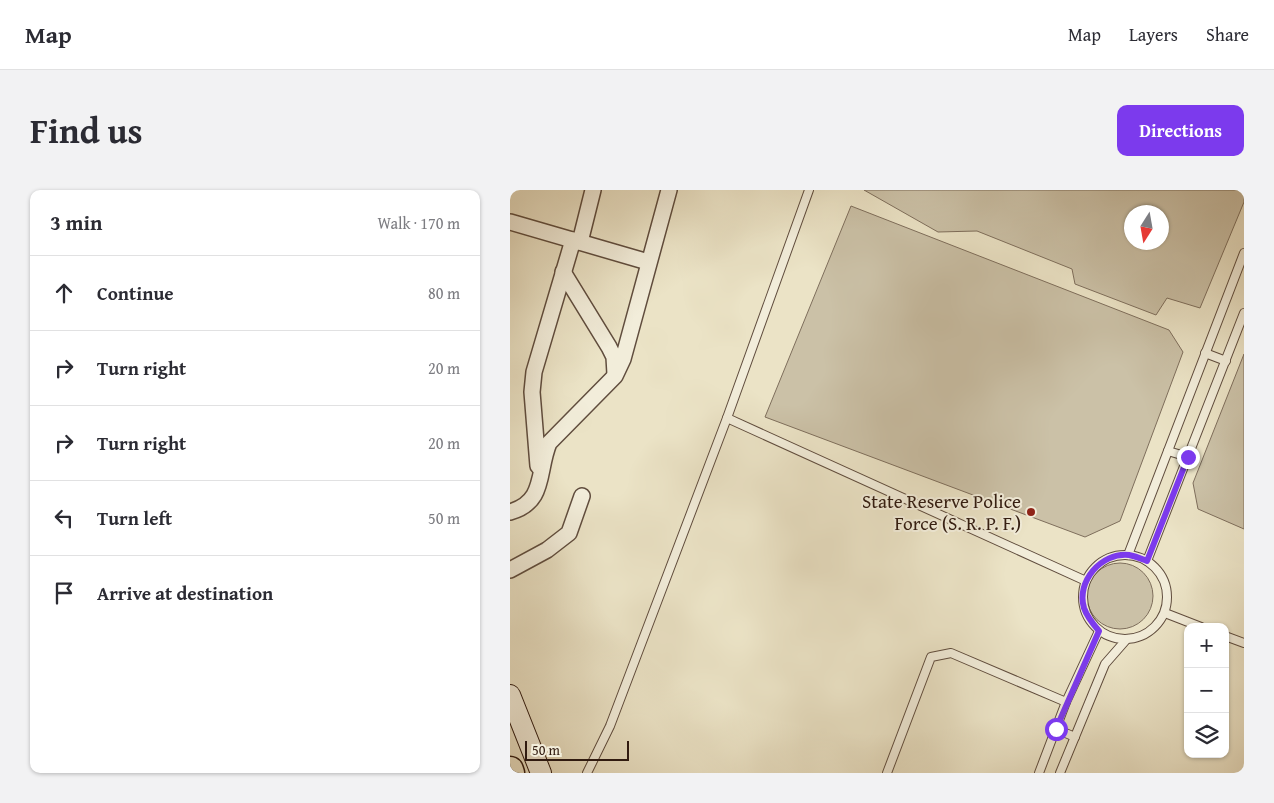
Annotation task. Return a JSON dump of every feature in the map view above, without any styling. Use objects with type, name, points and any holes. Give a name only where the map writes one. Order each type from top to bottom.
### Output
[{"type":"street","points":[[539,480],[532,392],[534,372],[563,272],[576,241],[593,190]]},
{"type":"street","points":[[510,512],[528,504],[536,494],[544,455],[550,443],[615,376],[623,359],[669,190]]},
{"type":"street","points":[[510,222],[648,262]]},
{"type":"street","points":[[563,272],[609,347],[614,357],[615,376]]},
{"type":"street","points":[[510,570],[548,550],[569,533],[582,496]]},
{"type":"street","points":[[510,695],[542,773]]},
{"type":"lane","points":[[590,771],[610,726],[727,418],[809,190]]},
{"type":"lane","points":[[1128,555],[1244,253]]},
{"type":"lane","points":[[1147,561],[1244,313]]},
{"type":"lane","points":[[1205,353],[1226,361]]},
{"type":"lane","points":[[727,418],[1086,581]]},
{"type":"lane","points":[[1168,451],[1188,457]]},
{"type":"lane","points":[[1128,555],[1147,561],[1159,571],[1166,584],[1168,599],[1165,614],[1156,627],[1142,637],[1126,640],[1112,638],[1099,631],[1090,621],[1084,608],[1082,595],[1086,581],[1096,567],[1111,557],[1128,555]]},
{"type":"lane","points":[[1165,614],[1190,623]]},
{"type":"lane","points":[[1039,773],[1066,702],[1099,631]]},
{"type":"lane","points":[[1229,637],[1244,643]]},
{"type":"lane","points":[[1060,773],[1104,664],[1126,640]]},
{"type":"lane","points":[[887,773],[932,657],[951,653],[1066,702]]},
{"type":"lane","points":[[1056,729],[1075,737]]},
{"type":"shaded area","points":[[864,190],[1244,190],[1244,202],[1200,308],[1167,298],[1156,315],[1075,284],[1072,269],[977,231],[938,232]]},
{"type":"shaded area","points":[[851,206],[1169,330],[1183,352],[1120,521],[1085,537],[765,417]]},
{"type":"shaded area","points":[[1244,354],[1244,529],[1198,509],[1193,483]]},
{"type":"shaded area","points":[[1120,563],[1133,566],[1143,573],[1150,583],[1153,596],[1150,609],[1143,619],[1133,626],[1120,629],[1107,626],[1097,619],[1090,609],[1087,596],[1090,583],[1097,573],[1107,566]]},
{"type":"place","name":"State Reserve Police Force (S. R. P. F.)","points":[[1031,512]]},
{"type":"route","points":[[1056,729],[1066,702],[1099,631],[1090,621],[1084,608],[1082,595],[1086,581],[1096,567],[1111,557],[1128,555],[1147,561],[1188,457]]}]
